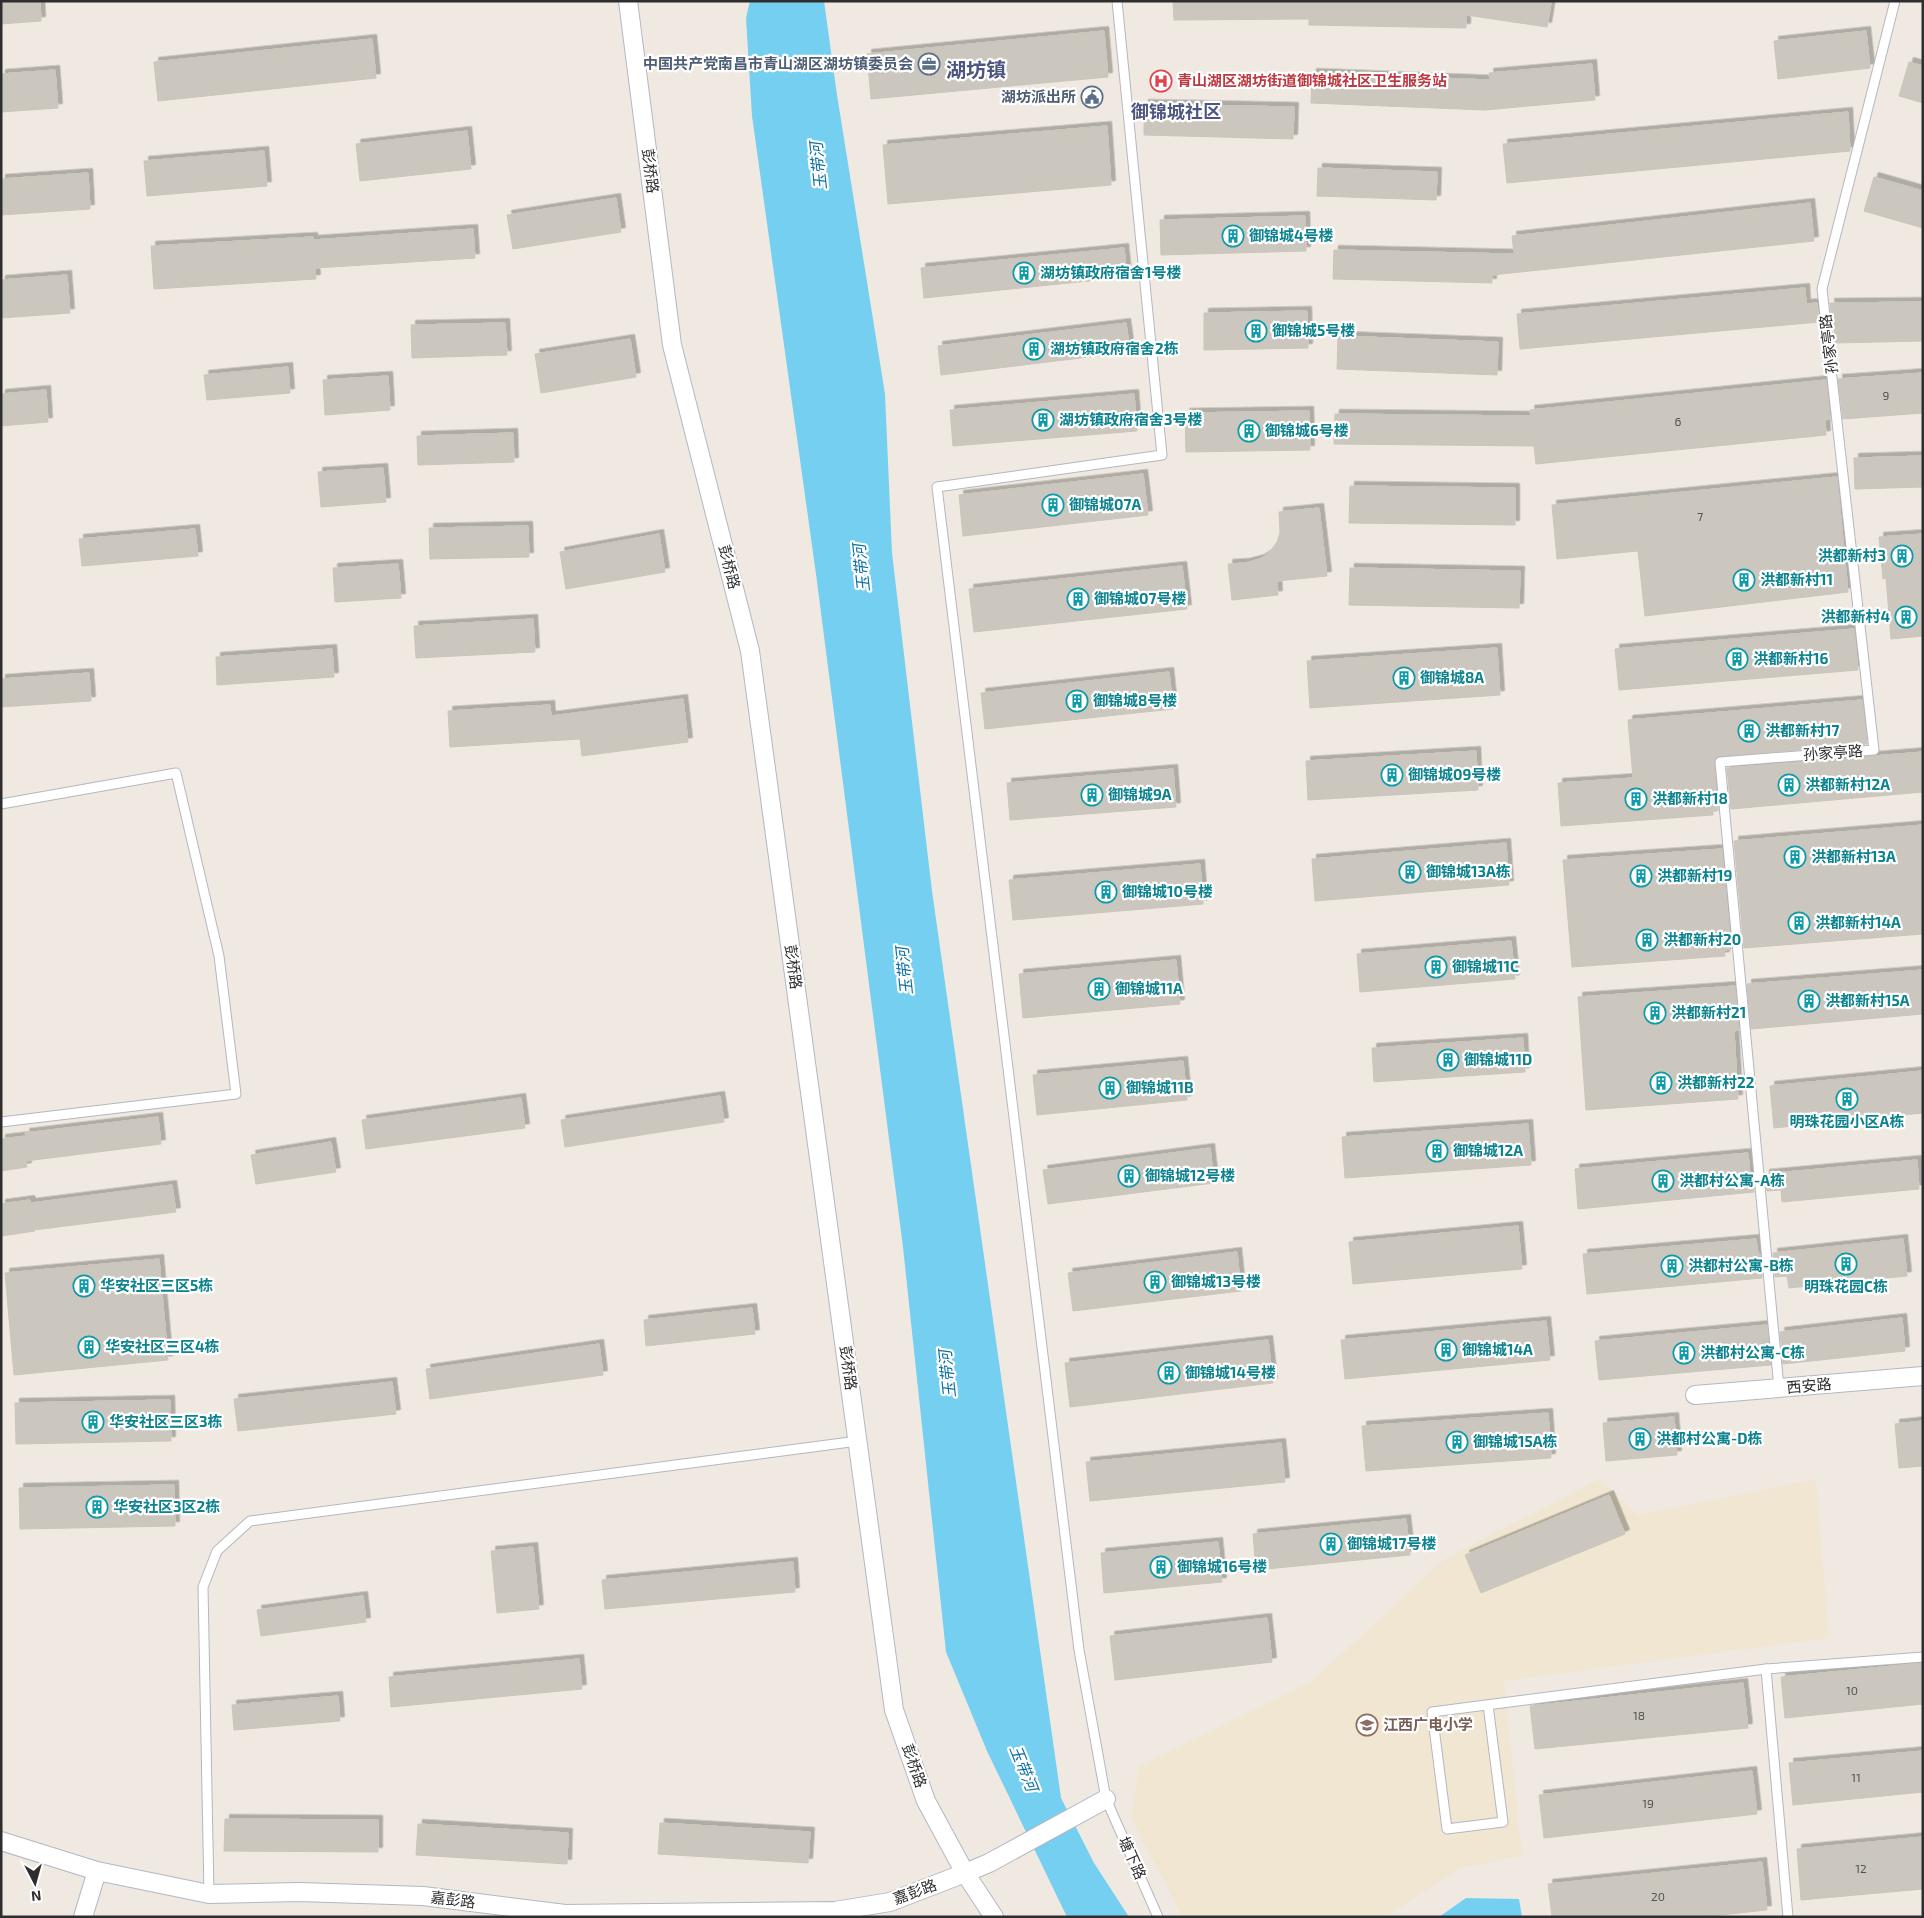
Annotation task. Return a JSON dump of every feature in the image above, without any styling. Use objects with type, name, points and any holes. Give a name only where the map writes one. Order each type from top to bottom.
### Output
[{"type":"street","name":"彭桥路","points":[[628,1],[672,345],[750,651],[894,1710],[926,1801],[965,1873],[994,1917]]},
{"type":"street","name":"西安路","points":[[1695,1395],[1923,1376]]},
{"type":"street","name":"嘉彭路","points":[[1,1841],[98,1871],[209,1894],[300,1892],[423,1896],[564,1914],[835,1911],[890,1902],[965,1873],[989,1863],[1100,1803]]},
{"type":"street","points":[[83,1917],[98,1871]]},
{"type":"lane","name":"塘下路","points":[[1117,1],[1162,455],[936,487],[1079,1650],[1100,1803],[1158,1917]]},
{"type":"lane","name":"孙家亭路","points":[[1779,1388],[1720,762],[1874,750],[1822,289],[1895,1]]},
{"type":"lane","points":[[1,804],[176,772],[219,956],[236,1094],[1,1122]]},
{"type":"lane","points":[[209,1894],[202,1587],[217,1551],[250,1521],[858,1441]]},
{"type":"lane","points":[[1488,1704],[1503,1822],[1447,1829],[1432,1712],[1488,1704],[1766,1669],[1923,1657]]},
{"type":"lane","points":[[1766,1669],[1788,1917]]},
{"type":"shaded area","name":"江西广电小学","points":[[1599,1479],[1638,1515],[1816,1479],[1829,1638],[1504,1681],[1522,1856],[1461,1868],[1388,1915],[1369,1917],[1182,1917],[1131,1817],[1139,1767],[1311,1682],[1445,1559]]},
{"type":"water","name":"玉带河","points":[[750,1],[824,1],[837,95],[885,394],[892,553],[932,891],[1061,1798],[1094,1863],[1129,1917],[1067,1917],[987,1751],[946,1652],[903,1247],[816,574],[752,116],[746,18]]},
{"type":"water","points":[[1466,1898],[1519,1899],[1522,1917],[1439,1917]]},
{"type":"building","points":[[1,1],[40,1],[41,21],[1,24]]},
{"type":"building","points":[[1173,1],[1540,1],[1551,3],[1547,27],[1466,15],[1466,28],[1309,25],[1309,19],[1174,20]]},
{"type":"building","points":[[1104,31],[1108,77],[871,99],[867,54]]},
{"type":"building","points":[[1866,31],[1870,68],[1778,79],[1774,41]]},
{"type":"building","points":[[372,39],[376,78],[158,101],[154,62]]},
{"type":"building","points":[[1909,62],[1923,66],[1923,103],[1899,96]]},
{"type":"building","points":[[1592,64],[1595,100],[1485,110],[1311,103],[1312,73],[1490,80],[1489,73]]},
{"type":"building","points":[[55,70],[58,108],[1,112],[1,74]]},
{"type":"building","points":[[1144,104],[1294,107],[1293,139],[1144,135]]},
{"type":"building","points":[[1848,112],[1850,151],[1507,183],[1503,144]]},
{"type":"building","points":[[1107,126],[1111,185],[888,204],[883,145]]},
{"type":"building","points":[[467,131],[471,169],[360,181],[356,144]]},
{"type":"building","points":[[264,151],[267,186],[147,196],[144,161]]},
{"type":"building","points":[[1318,168],[1437,172],[1436,200],[1317,196]]},
{"type":"building","points":[[88,173],[90,209],[1,215],[1,179]]},
{"type":"building","points":[[1874,177],[1923,191],[1923,228],[1864,211]]},
{"type":"building","points":[[616,198],[621,232],[513,249],[507,215]]},
{"type":"building","points":[[1810,203],[1814,241],[1492,275],[1492,283],[1333,279],[1334,250],[1514,254],[1512,236]]},
{"type":"building","name":"御锦城4号楼","points":[[1305,216],[1306,251],[1161,255],[1160,220]]},
{"type":"building","points":[[473,229],[475,258],[315,268],[316,279],[154,289],[151,246],[313,237],[313,240]]},
{"type":"building","name":"湖坊镇政府宿舍1号楼","points":[[1124,248],[1127,277],[924,298],[921,268]]},
{"type":"building","points":[[67,275],[70,313],[1,318],[1,280]]},
{"type":"building","points":[[1805,288],[1806,304],[1817,303],[1819,322],[1520,349],[1517,314]]},
{"type":"building","points":[[1923,302],[1923,341],[1835,343],[1834,321],[1832,321],[1830,303]]},
{"type":"building","name":"御锦城5号楼","points":[[1307,311],[1308,348],[1204,350],[1204,313]]},
{"type":"building","points":[[505,323],[507,355],[412,358],[411,325]]},
{"type":"building","name":"湖坊镇政府宿舍2栋","points":[[1126,323],[1130,352],[941,375],[938,346]]},
{"type":"building","points":[[1338,336],[1498,342],[1497,375],[1337,369]]},
{"type":"building","points":[[630,339],[636,377],[541,393],[535,354]]},
{"type":"building","points":[[288,367],[290,393],[207,400],[204,375]]},
{"type":"building","points":[[1923,373],[1923,413],[1843,419],[1838,379]]},
{"type":"building","points":[[388,376],[390,410],[325,415],[323,380]]},
{"type":"building","points":[[1826,380],[1830,419],[1825,420],[1826,435],[1536,464],[1534,446],[1334,444],[1335,414],[1531,416],[1530,410]]},
{"type":"building","points":[[46,390],[48,422],[1,426],[1,394]]},
{"type":"building","name":"湖坊镇政府宿舍3号楼","points":[[1134,394],[1137,431],[953,446],[950,410]]},
{"type":"building","name":"御锦城6号楼","points":[[1309,411],[1310,450],[1186,452],[1185,413]]},
{"type":"building","points":[[513,433],[514,462],[418,465],[417,436]]},
{"type":"building","points":[[1923,456],[1923,487],[1855,489],[1854,458]]},
{"type":"building","points":[[383,468],[386,502],[321,507],[318,472]]},
{"type":"building","name":"御锦城07A","points":[[1143,474],[1148,515],[963,536],[959,495]]},
{"type":"building","points":[[1837,477],[1848,592],[1645,616],[1638,551],[1557,559],[1552,505]]},
{"type":"building","points":[[1350,486],[1515,488],[1515,525],[1349,523]]},
{"type":"building","points":[[1319,508],[1327,576],[1277,581],[1278,595],[1232,600],[1228,564],[1245,563],[1260,559],[1269,553],[1277,542],[1280,533],[1279,512]]},
{"type":"building","points":[[528,526],[529,557],[430,559],[429,528]]},
{"type":"building","points":[[195,529],[198,556],[82,566],[79,539]]},
{"type":"building","points":[[659,534],[665,572],[566,589],[560,552]]},
{"type":"building","points":[[1923,534],[1923,636],[1891,639],[1886,578],[1883,579],[1879,537]]},
{"type":"building","points":[[398,564],[401,598],[335,602],[333,568]]},
{"type":"building","name":"御锦城07号楼","points":[[1182,566],[1187,609],[974,632],[969,589]]},
{"type":"building","points":[[1350,568],[1520,571],[1519,608],[1349,605]]},
{"type":"building","points":[[533,619],[535,652],[416,658],[414,626]]},
{"type":"building","name":"洪都新村16","points":[[1854,629],[1858,670],[1619,690],[1615,649]]},
{"type":"building","name":"御锦城8A","points":[[1497,648],[1500,695],[1310,708],[1307,661]]},
{"type":"building","points":[[332,649],[334,677],[217,685],[216,657]]},
{"type":"building","name":"御锦城8号楼","points":[[1169,672],[1173,709],[985,729],[981,693]]},
{"type":"building","points":[[89,673],[91,701],[1,707],[1,679]]},
{"type":"building","points":[[683,699],[688,742],[582,756],[580,739],[450,747],[448,711],[550,705],[551,716]]},
{"type":"building","points":[[1862,700],[1867,744],[1716,757],[1714,763],[1718,810],[1713,811],[1713,815],[1561,826],[1558,783],[1633,778],[1628,720]]},
{"type":"building","name":"御锦城09号楼","points":[[1476,751],[1478,790],[1308,800],[1306,761]]},
{"type":"building","points":[[1923,752],[1923,792],[1731,809],[1727,768]]},
{"type":"building","name":"御锦城9A","points":[[1173,769],[1176,807],[1010,820],[1007,783]]},
{"type":"building","points":[[1923,825],[1923,934],[1744,948],[1734,841]]},
{"type":"building","name":"御锦城13A栋","points":[[1506,843],[1509,885],[1315,901],[1312,859]]},
{"type":"building","points":[[1722,849],[1731,949],[1724,950],[1725,956],[1572,967],[1563,860]]},
{"type":"building","name":"御锦城10号楼","points":[[1200,864],[1203,904],[1013,920],[1009,880]]},
{"type":"building","name":"御锦城11C","points":[[1511,941],[1515,979],[1360,992],[1357,954]]},
{"type":"building","name":"御锦城11A","points":[[1176,960],[1180,1004],[1023,1018],[1019,974]]},
{"type":"building","name":"洪都新村15A","points":[[1923,970],[1923,1014],[1751,1029],[1747,984]]},
{"type":"building","points":[[1735,986],[1739,1030],[1734,1031],[1738,1099],[1586,1110],[1578,997]]},
{"type":"building","name":"御锦城11D","points":[[1523,1038],[1525,1072],[1374,1082],[1372,1048]]},
{"type":"building","name":"御锦城11B","points":[[1183,1061],[1187,1100],[1037,1115],[1033,1075]]},
{"type":"building","name":"明珠花园小区A栋","points":[[1922,1071],[1923,1113],[1774,1128],[1770,1086]]},
{"type":"building","points":[[720,1096],[724,1122],[565,1147],[561,1120]]},
{"type":"building","points":[[521,1098],[525,1128],[366,1149],[362,1120]]},
{"type":"building","points":[[158,1117],[161,1144],[26,1161],[27,1167],[1,1171],[1,1139],[26,1136],[25,1133]]},
{"type":"building","name":"御锦城12A","points":[[1528,1124],[1531,1165],[1345,1178],[1342,1137]]},
{"type":"building","points":[[331,1142],[336,1172],[256,1184],[251,1155]]},
{"type":"building","name":"御锦城12号楼","points":[[1210,1148],[1214,1183],[1048,1204],[1043,1170]]},
{"type":"building","name":"洪都村公寓-A栋","points":[[1748,1153],[1750,1175],[1753,1175],[1754,1192],[1578,1209],[1575,1169]]},
{"type":"building","points":[[1917,1160],[1919,1189],[1782,1202],[1781,1190],[1767,1191],[1765,1174]]},
{"type":"building","points":[[172,1185],[176,1212],[1,1236],[1,1204],[30,1200],[31,1203]]},
{"type":"building","points":[[1518,1226],[1522,1269],[1353,1284],[1349,1242]]},
{"type":"building","name":"洪都村公寓-B栋","points":[[1756,1239],[1758,1254],[1760,1254],[1762,1278],[1587,1294],[1583,1254]]},
{"type":"building","name":"明珠花园C栋","points":[[1903,1239],[1907,1276],[1789,1288],[1787,1276],[1775,1277],[1773,1253]]},
{"type":"building","name":"御锦城13号楼","points":[[1237,1252],[1241,1291],[1073,1311],[1068,1273]]},
{"type":"building","points":[[159,1259],[168,1360],[14,1375],[5,1273]]},
{"type":"building","points":[[752,1308],[755,1334],[646,1346],[644,1320]]},
{"type":"building","points":[[1902,1318],[1905,1351],[1783,1364],[1780,1332]]},
{"type":"building","name":"御锦城14A","points":[[1546,1321],[1550,1360],[1345,1379],[1341,1340]]},
{"type":"building","name":"洪都村公寓-C栋","points":[[1767,1325],[1771,1365],[1599,1380],[1595,1341]]},
{"type":"building","name":"御锦城14号楼","points":[[1268,1340],[1273,1383],[1070,1407],[1065,1363]]},
{"type":"building","points":[[599,1344],[603,1375],[430,1399],[426,1369]]},
{"type":"building","points":[[392,1382],[396,1414],[238,1431],[234,1399]]},
{"type":"building","name":"华安社区三区3栋","points":[[170,1400],[171,1441],[16,1444],[15,1403]]},
{"type":"building","name":"御锦城15A栋","points":[[1548,1413],[1551,1458],[1366,1471],[1362,1426]]},
{"type":"building","name":"洪都村公寓-D栋","points":[[1674,1417],[1677,1455],[1606,1461],[1603,1423]]},
{"type":"building","points":[[1923,1421],[1923,1466],[1899,1468],[1895,1424]]},
{"type":"building","points":[[1281,1443],[1285,1482],[1090,1501],[1086,1462]]},
{"type":"building","name":"华安社区3区2栋","points":[[174,1485],[175,1526],[20,1529],[19,1488]]},
{"type":"building","points":[[1609,1495],[1625,1534],[1481,1593],[1465,1555]]},
{"type":"building","name":"御锦城17号楼","points":[[1406,1519],[1410,1555],[1256,1570],[1253,1534]]},
{"type":"building","name":"御锦城16号楼","points":[[1218,1542],[1222,1582],[1104,1593],[1101,1553]]},
{"type":"building","points":[[533,1547],[539,1609],[497,1613],[491,1551]]},
{"type":"building","points":[[793,1562],[795,1592],[605,1609],[602,1580]]},
{"type":"building","points":[[363,1596],[366,1622],[261,1636],[257,1610]]},
{"type":"building","points":[[1267,1618],[1272,1662],[1115,1680],[1110,1636]]},
{"type":"building","points":[[579,1659],[582,1689],[391,1707],[389,1677]]},
{"type":"building","points":[[1923,1663],[1923,1704],[1785,1718],[1781,1677]]},
{"type":"building","points":[[1743,1683],[1748,1728],[1535,1749],[1530,1706]]},
{"type":"building","points":[[338,1696],[340,1721],[234,1730],[232,1705]]},
{"type":"building","points":[[1923,1751],[1923,1792],[1793,1805],[1789,1763]]},
{"type":"building","points":[[1752,1771],[1757,1814],[1544,1838],[1539,1795]]},
{"type":"building","points":[[225,1819],[378,1820],[378,1852],[224,1851]]},
{"type":"building","points":[[660,1823],[810,1832],[808,1863],[658,1854]]},
{"type":"building","points":[[418,1824],[568,1833],[567,1864],[416,1855]]},
{"type":"building","points":[[1923,1837],[1923,1889],[1801,1900],[1797,1849]]},
{"type":"building","points":[[1762,1862],[1767,1910],[1702,1917],[1552,1917],[1548,1884]]},
{"type":"place","name":"中国共产党南昌市青山湖区湖坊镇委员会","points":[[929,64]]},
{"type":"place","name":"青山湖区湖坊街道御锦城社区卫生服务站","points":[[1161,81]]},
{"type":"place","name":"湖坊派出所","points":[[1092,97]]},
{"type":"place","name":"御锦城4号楼","points":[[1233,236]]},
{"type":"place","name":"湖坊镇政府宿舍1号楼","points":[[1024,273]]},
{"type":"place","name":"御锦城5号楼","points":[[1256,331]]},
{"type":"place","name":"湖坊镇政府宿舍2栋","points":[[1034,349]]},
{"type":"place","name":"湖坊镇政府宿舍3号楼","points":[[1043,420]]},
{"type":"place","name":"御锦城6号楼","points":[[1249,431]]},
{"type":"place","name":"御锦城07A","points":[[1053,505]]},
{"type":"place","name":"洪都新村3","points":[[1902,556]]},
{"type":"place","name":"洪都新村11","points":[[1744,580]]},
{"type":"place","name":"御锦城07号楼","points":[[1078,599]]},
{"type":"place","name":"洪都新村4","points":[[1906,617]]},
{"type":"place","name":"洪都新村16","points":[[1737,659]]},
{"type":"place","name":"御锦城8A","points":[[1404,678]]},
{"type":"place","name":"御锦城8号楼","points":[[1077,701]]},
{"type":"place","name":"洪都新村17","points":[[1749,731]]},
{"type":"place","name":"御锦城09号楼","points":[[1392,775]]},
{"type":"place","name":"洪都新村12A","points":[[1789,785]]},
{"type":"place","name":"御锦城9A","points":[[1092,795]]},
{"type":"place","name":"洪都新村18","points":[[1636,799]]},
{"type":"place","name":"洪都新村13A","points":[[1795,857]]},
{"type":"place","name":"御锦城13A栋","points":[[1410,872]]},
{"type":"place","name":"洪都新村19","points":[[1641,876]]},
{"type":"place","name":"御锦城10号楼","points":[[1106,892]]},
{"type":"place","name":"洪都新村14A","points":[[1799,923]]},
{"type":"place","name":"洪都新村20","points":[[1647,940]]},
{"type":"place","name":"御锦城11C","points":[[1436,967]]},
{"type":"place","name":"御锦城11A","points":[[1099,989]]},
{"type":"place","name":"洪都新村15A","points":[[1809,1001]]},
{"type":"place","name":"洪都新村21","points":[[1655,1013]]},
{"type":"place","name":"御锦城11D","points":[[1448,1060]]},
{"type":"place","name":"洪都新村22","points":[[1661,1083]]},
{"type":"place","name":"御锦城11B","points":[[1110,1088]]},
{"type":"place","name":"明珠花园小区A栋","points":[[1847,1099]]},
{"type":"place","name":"御锦城12A","points":[[1437,1151]]},
{"type":"place","name":"御锦城12号楼","points":[[1129,1176]]},
{"type":"place","name":"洪都村公寓-A栋","points":[[1663,1181]]},
{"type":"place","name":"明珠花园C栋","points":[[1846,1264]]},
{"type":"place","name":"洪都村公寓-B栋","points":[[1672,1266]]},
{"type":"place","name":"御锦城13号楼","points":[[1155,1282]]},
{"type":"place","name":"华安社区三区5栋","points":[[84,1286]]},
{"type":"place","name":"华安社区三区4栋","points":[[89,1347]]},
{"type":"place","name":"御锦城14A","points":[[1446,1350]]},
{"type":"place","name":"洪都村公寓-C栋","points":[[1684,1353]]},
{"type":"place","name":"御锦城14号楼","points":[[1169,1373]]},
{"type":"place","name":"华安社区三区3栋","points":[[93,1422]]},
{"type":"place","name":"洪都村公寓-D栋","points":[[1640,1439]]},
{"type":"place","name":"御锦城15A栋","points":[[1457,1442]]},
{"type":"place","name":"华安社区3区2栋","points":[[97,1507]]},
{"type":"place","name":"御锦城17号楼","points":[[1331,1544]]},
{"type":"place","name":"御锦城16号楼","points":[[1161,1567]]},
{"type":"place","name":"江西广电小学","points":[[1367,1725]]},
{"type":"district","name":"湖坊镇","points":[[976,70]]},
{"type":"district","name":"御锦城社区","points":[[1176,112]]}]
